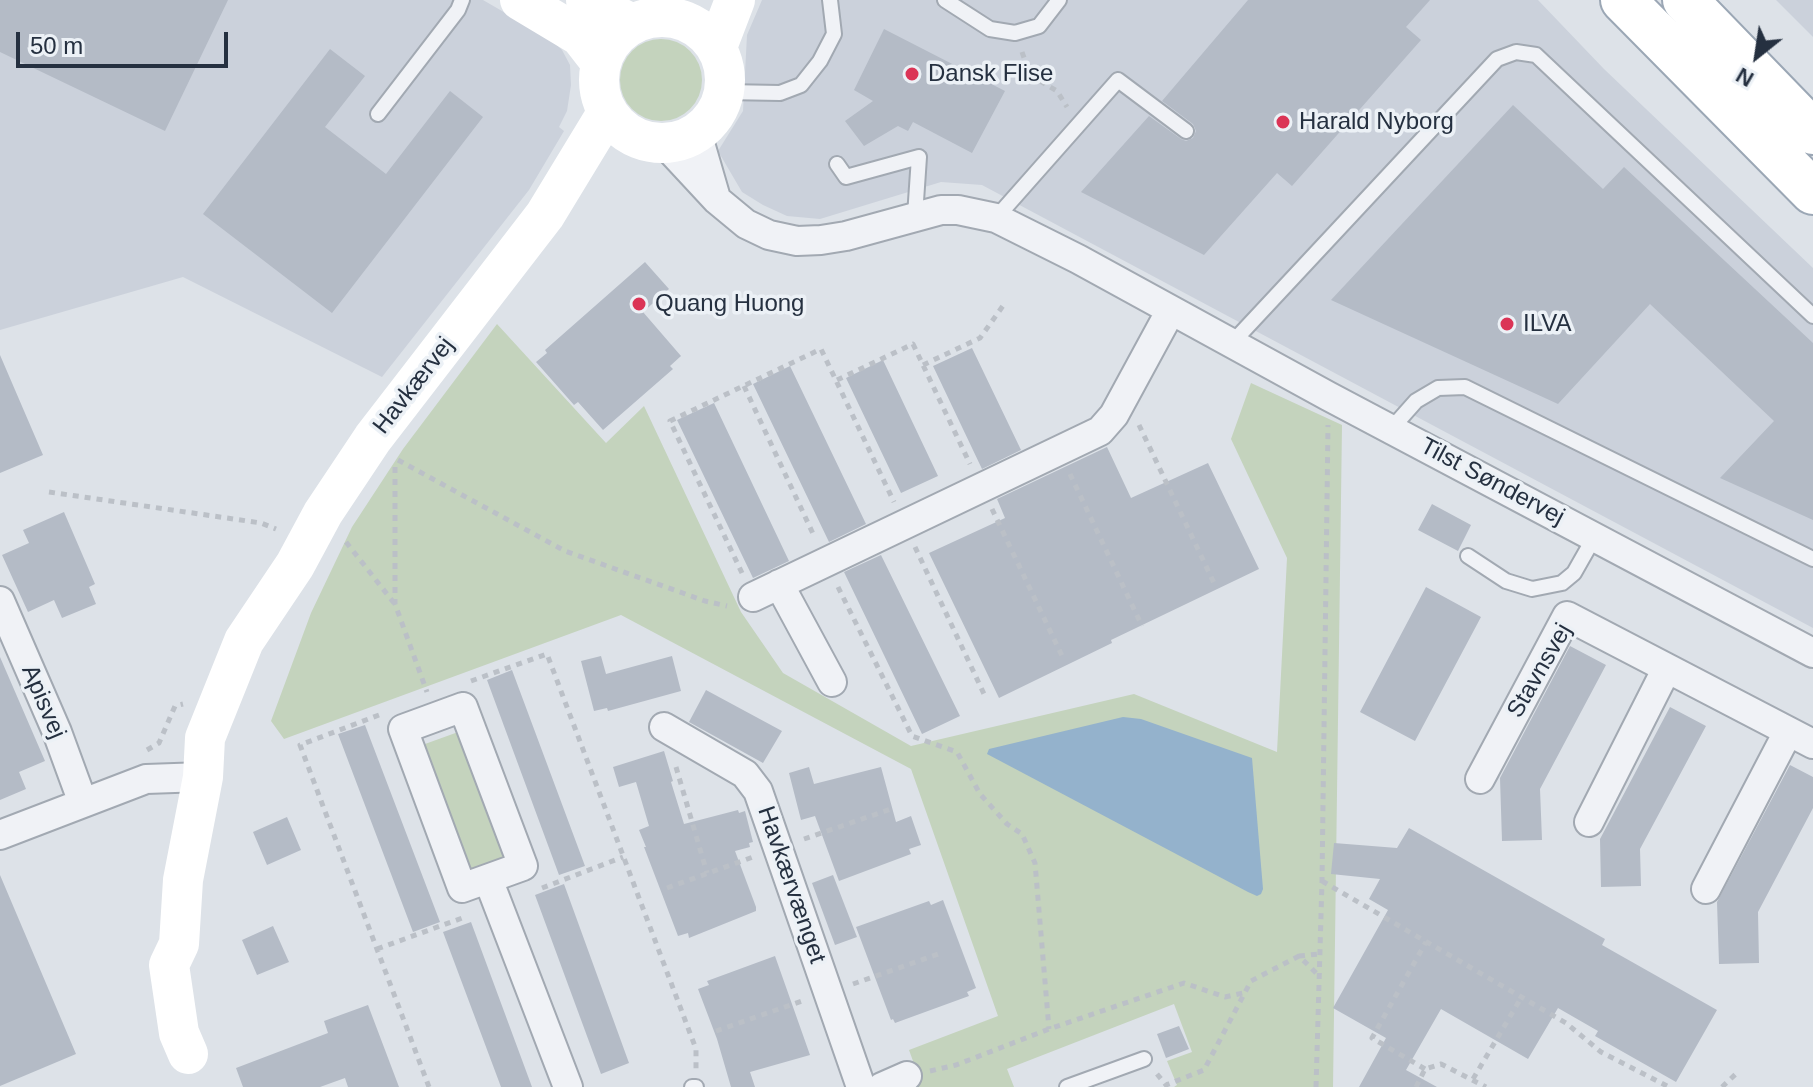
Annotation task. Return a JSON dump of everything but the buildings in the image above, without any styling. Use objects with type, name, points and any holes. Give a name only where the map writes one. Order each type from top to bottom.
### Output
[{"type":"main road","points":[[1623,0],[1813,192]]},
{"type":"main road","points":[[1685,0],[1813,132]]},
{"type":"street","points":[[520,0],[580,36],[601,63]]},
{"type":"street","points":[[586,0],[661,13],[695,25],[717,47],[726,76],[725,92],[710,122],[650,132],[601,97],[598,80],[601,63],[613,40],[661,13]]},
{"type":"street","points":[[717,47],[735,0]]},
{"type":"street","name":"Tilst Søndervej","points":[[650,132],[717,200],[746,224],[769,235],[797,241],[846,236],[941,210],[958,210],[996,218],[1813,653]]},
{"type":"street","name":"Havkærvej","points":[[188,1070],[169,965],[179,944],[183,880],[203,777],[205,738],[244,641],[373,438],[545,215],[650,132]]},
{"type":"street","points":[[753,597],[1100,431],[1117,408],[1171,310]]},
{"type":"street","name":"Havkærvej","points":[[203,777],[228,747],[308,540]]},
{"type":"street","points":[[779,584],[832,682]]},
{"type":"street","name":"Apisvej","points":[[0,601],[57,732],[83,803]]},
{"type":"street","name":"Stavnsvej","points":[[1480,779],[1567,616],[1801,738],[1706,889]]},
{"type":"street","points":[[1589,822],[1667,668]]},
{"type":"street","points":[[463,707],[523,866],[488,879],[462,888],[403,729],[463,707]]},
{"type":"street","name":"Havkærvænget","points":[[664,727],[745,774],[758,791],[861,1087]]},
{"type":"street","points":[[0,835],[146,779],[203,777]]},
{"type":"street","points":[[488,879],[568,1087]]},
{"type":"lane","points":[[378,114],[458,10],[462,0]]},
{"type":"lane","points":[[725,92],[780,93],[801,85],[820,61],[834,34],[830,0]]},
{"type":"lane","points":[[945,0],[990,29],[1015,33],[1039,26],[1059,0]]},
{"type":"lane","points":[[1232,343],[1497,59],[1516,52],[1536,55],[1813,316]]},
{"type":"lane","points":[[996,218],[1118,80],[1186,131]]},
{"type":"lane","points":[[837,164],[846,177],[919,157],[915,216]]},
{"type":"lane","points":[[1392,428],[1416,401],[1438,388],[1465,387],[1813,559]]},
{"type":"lane","points":[[1468,556],[1506,581],[1532,589],[1562,583],[1574,573],[1595,536]]},
{"type":"lane","points":[[1067,1087],[1144,1059]]},
{"type":"path","points":[[1015,33],[1030,75],[1057,91],[1080,124]]},
{"type":"path","points":[[923,365],[980,338],[1005,303]]},
{"type":"path","points":[[435,717],[395,604],[395,458],[565,551],[705,601],[728,606],[753,597],[670,421],[821,349],[984,694]]},
{"type":"path","points":[[1316,1087],[1322,881],[1328,396]]},
{"type":"path","points":[[1117,408],[1135,417],[1214,583]]},
{"type":"path","points":[[1059,451],[1142,626]]},
{"type":"path","points":[[49,492],[261,523],[308,540],[395,604]]},
{"type":"path","points":[[140,753],[159,743],[175,706],[189,705],[213,713]]},
{"type":"path","points":[[664,727],[707,873]]},
{"type":"path","points":[[912,736],[957,752],[980,794],[1007,824],[1022,834],[1035,863],[1049,1029]]},
{"type":"path","points":[[1322,881],[1566,1023],[1601,1052],[1669,1087]]},
{"type":"path","points":[[1425,1069],[1372,1038],[1426,942]]},
{"type":"path","points":[[1144,1059],[1166,1085],[1204,1070],[1251,981],[1294,957],[1320,954]]},
{"type":"path","points":[[1299,956],[1319,977]]},
{"type":"path","points":[[894,1082],[956,1065],[1049,1029],[1184,983],[1225,997],[1243,993]]},
{"type":"path","points":[[1473,1079],[1521,998]]},
{"type":"path","points":[[1416,1087],[1425,1069],[1441,1064],[1486,1087]]},
{"type":"path","points":[[1722,1087],[1739,1071]]},
{"type":"shaded area","points":[[0,0],[483,0],[552,40],[562,50],[570,65],[571,85],[567,111],[559,127],[564,131],[529,190],[382,377],[183,277],[0,330]]},
{"type":"shaded area","points":[[762,0],[1538,0],[1604,69],[1813,268],[1813,628],[982,185],[941,182],[820,219],[787,216],[763,205],[742,192],[718,151],[743,111],[747,35]]},
{"type":"shaded area","points":[[1776,0],[1813,0],[1813,37]]},
{"type":"green space","points":[[653,39],[669,39],[684,46],[695,57],[702,80],[699,96],[690,109],[669,121],[653,121],[638,114],[627,103],[620,88],[620,72],[627,57],[638,46]]},
{"type":"green space","points":[[497,324],[606,443],[644,406],[741,612],[783,673],[911,746],[1134,694],[1277,752],[1287,558],[1231,439],[1251,383],[1342,425],[1333,1087],[1174,1087],[1177,1085],[1167,1061],[1192,1052],[1174,1004],[1007,1069],[1014,1087],[912,1087],[921,1083],[909,1050],[998,1016],[911,769],[621,615],[284,739],[271,721],[311,613],[352,527],[403,449]]},
{"type":"green space","points":[[461,731],[510,859],[472,873],[425,744]]},
{"type":"water","points":[[1123,717],[1141,719],[1252,758],[1261,894],[1257,896],[1248,892],[987,754],[989,749]]},
{"type":"place","name":"Dansk Flise","points":[[912,74]]},
{"type":"place","name":"Harald Nyborg","points":[[1283,122]]},
{"type":"place","name":"Quang Huong","points":[[639,304]]},
{"type":"place","name":"ILVA","points":[[1507,324]]}]
